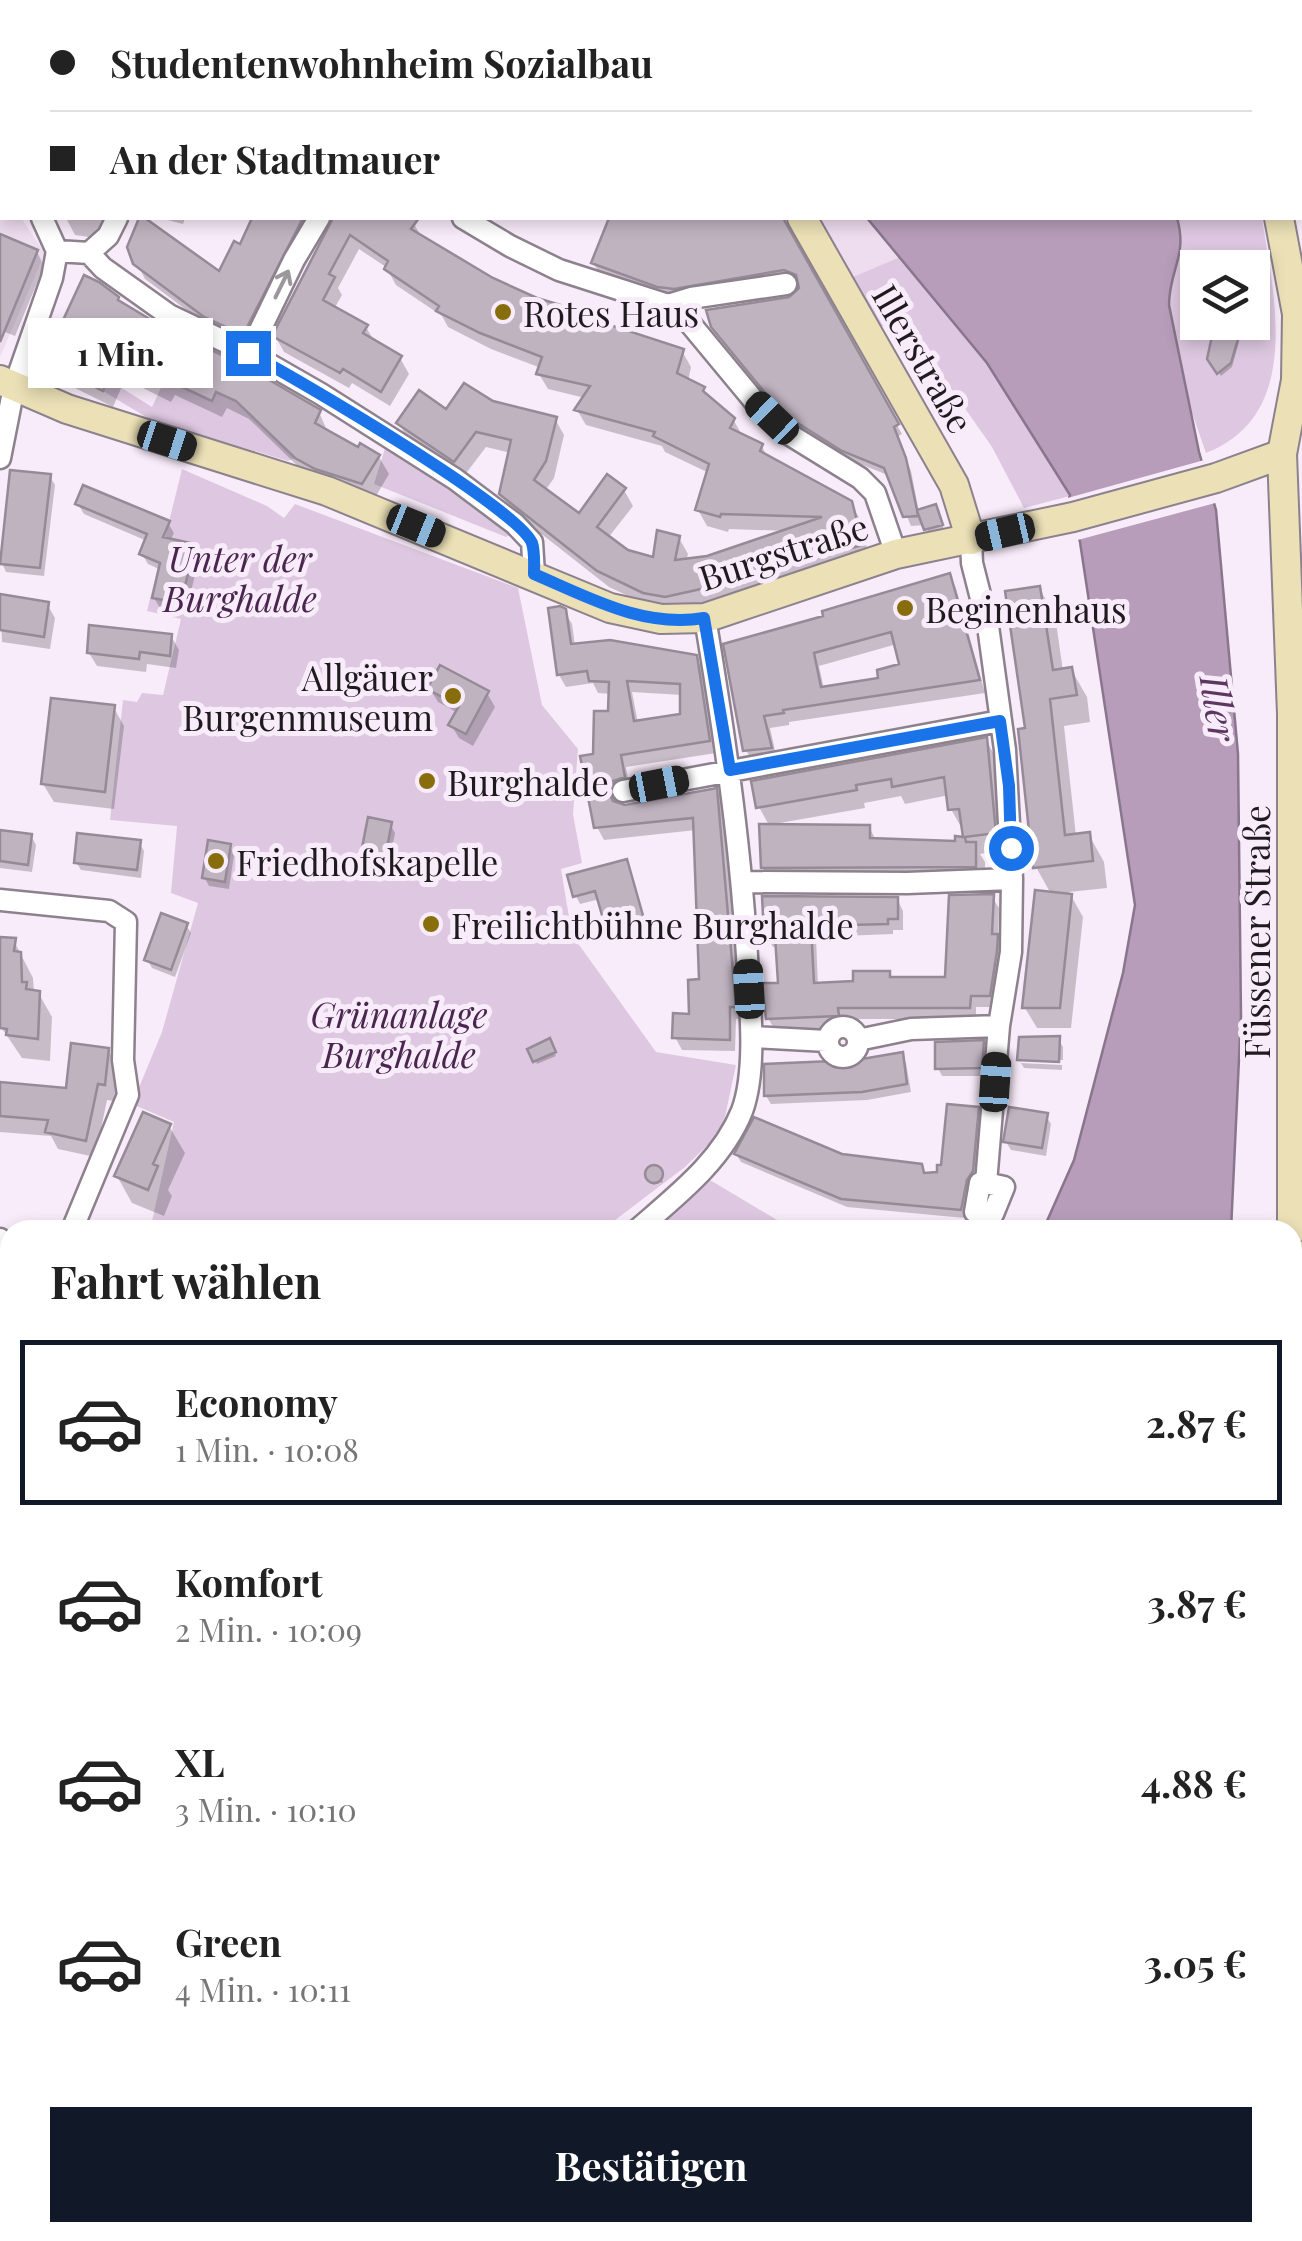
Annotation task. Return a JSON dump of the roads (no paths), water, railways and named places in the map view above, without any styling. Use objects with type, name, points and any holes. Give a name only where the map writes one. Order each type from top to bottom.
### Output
[{"type":"street","points":[[1187,0],[1237,0]]},
{"type":"street","points":[[0,458],[7,383],[52,278],[57,250],[43,220]]},
{"type":"street","points":[[89,253],[108,236],[116,220]]},
{"type":"street","points":[[250,358],[294,260],[319,220]]},
{"type":"street","points":[[466,220],[559,270],[668,305],[688,321],[756,403],[788,433],[860,478],[875,492],[896,554]]},
{"type":"street","name":"Illerstraße","points":[[803,220],[954,485],[971,540]]},
{"type":"street","name":"Füssener Straße","points":[[1279,220],[1297,314],[1296,380],[1282,454],[1292,714],[1292,1220]]},
{"type":"street","points":[[57,250],[89,253],[102,268],[169,315],[420,456],[516,524],[532,542],[534,574]]},
{"type":"street","points":[[668,305],[786,284]]},
{"type":"street","name":"Burgstraße","points":[[7,383],[150,437],[327,491],[610,608],[637,616],[676,620],[704,618],[896,554],[1073,516],[1207,480],[1282,454]]},
{"type":"street","points":[[971,540],[972,563],[988,626],[1009,786],[1012,879],[1011,952],[999,1026],[986,1183]]},
{"type":"street","points":[[647,1220],[695,1178],[733,1128],[744,1102],[753,1037],[743,882],[730,770],[704,618]]},
{"type":"street","points":[[623,791],[1000,721]]},
{"type":"street","points":[[743,882],[1012,879]]},
{"type":"street","points":[[0,900],[108,910],[126,922],[123,1060],[128,1096],[76,1220]]},
{"type":"street","points":[[753,1037],[827,1040],[830,1050],[842,1057],[856,1050],[858,1040],[911,1029],[999,1026]]},
{"type":"water","name":"Iller","points":[[869,220],[1177,220],[1180,243],[1169,305],[1199,452],[1216,510],[1238,754],[1241,1016],[1231,1220],[1047,1220],[1074,1160],[1123,973],[1135,905],[1080,542],[1068,502],[1070,495],[987,363]]},
{"type":"place","name":"Rotes Haus","points":[[503,312]]},
{"type":"place","name":"Beginenhaus","points":[[905,608]]},
{"type":"place","name":"Allgäuer Burgenmuseum","points":[[453,696]]},
{"type":"place","name":"Burghalde","points":[[427,781]]},
{"type":"place","name":"Friedhofskapelle","points":[[216,861]]},
{"type":"place","name":"Freilichtbühne Burghalde","points":[[431,924]]},
{"type":"park label","name":"Unter der Burghalde","points":[[240,577]]},
{"type":"park label","name":"Grünanlage Burghalde","points":[[399,1033]]}]
